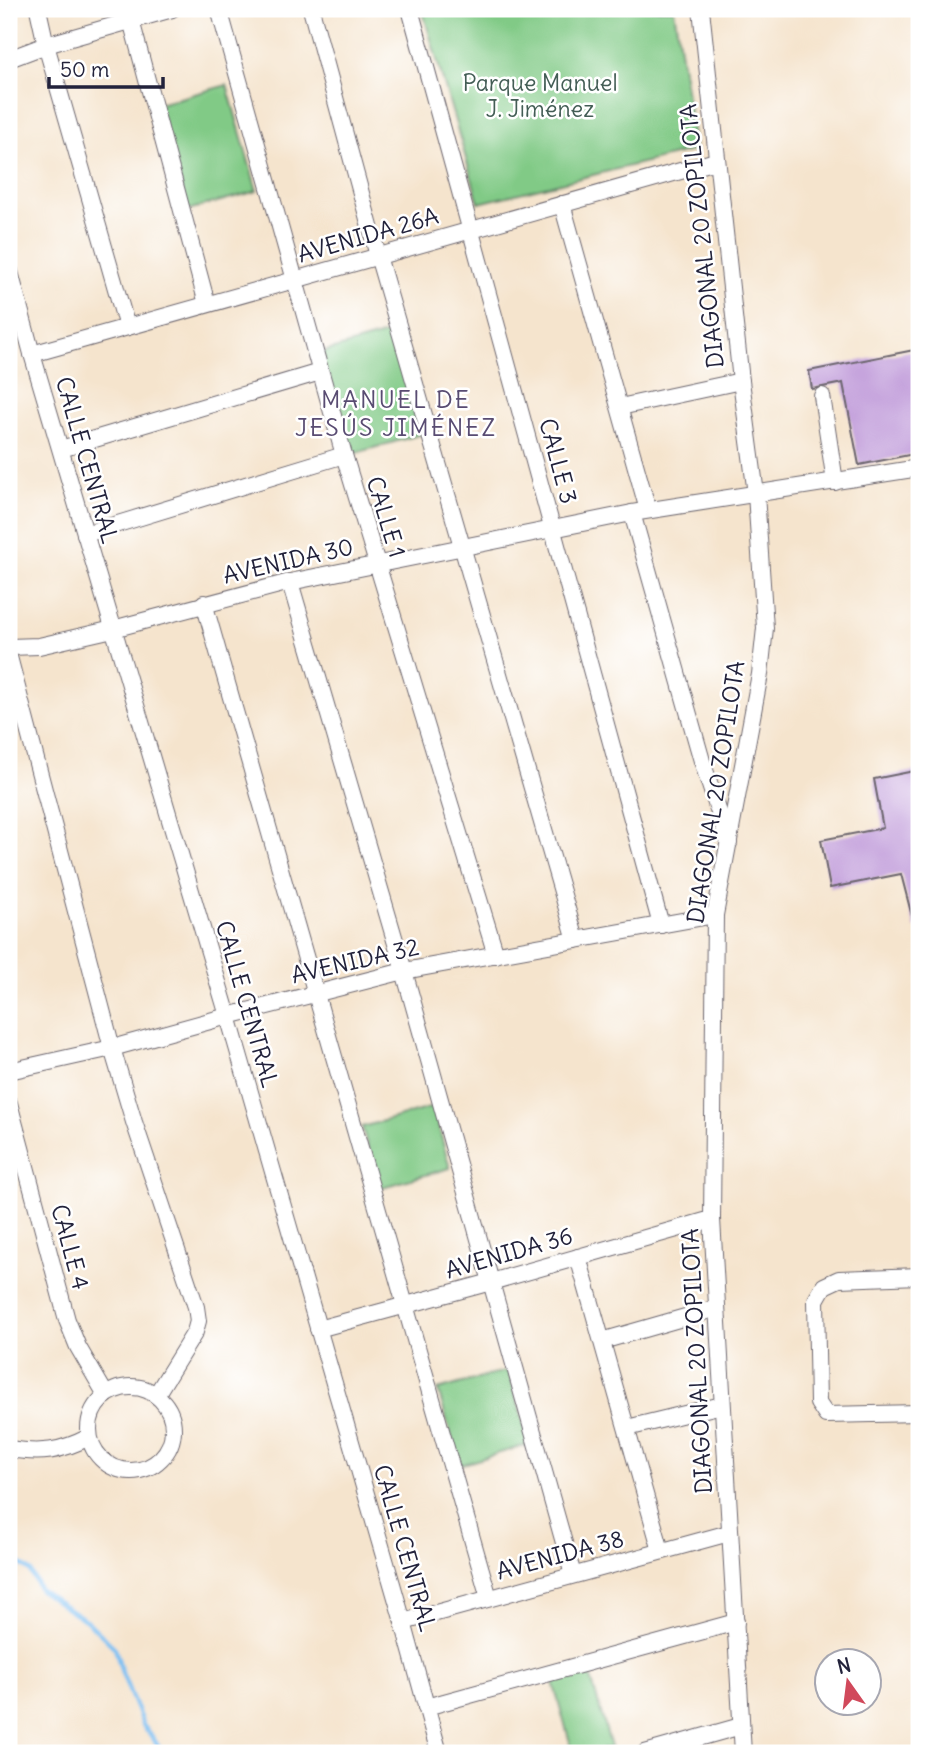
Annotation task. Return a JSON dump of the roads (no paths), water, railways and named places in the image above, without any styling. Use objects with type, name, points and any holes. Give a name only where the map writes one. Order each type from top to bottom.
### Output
[{"type":"street","points":[[38,9],[127,327]]},
{"type":"street","points":[[9,59],[129,15],[172,9]]},
{"type":"street","name":"CALLE 1","points":[[219,9],[344,455],[496,955]]},
{"type":"street","points":[[312,9],[378,256],[576,940]]},
{"type":"street","name":"CALLE 3","points":[[410,9],[661,925]]},
{"type":"street","name":"DIAGONAL 20 ZOPILOTA","points":[[701,9],[756,495],[765,628],[760,674],[715,915],[712,1219],[743,1753]]},
{"type":"street","points":[[129,15],[208,304]]},
{"type":"street","name":"AVENIDA 26A","points":[[32,354],[716,160]]},
{"type":"street","points":[[562,204],[620,407],[640,511],[702,761],[730,844]]},
{"type":"street","name":"CALLE CENTRAL","points":[[9,268],[228,1016],[439,1753]]},
{"type":"street","points":[[61,449],[320,372]]},
{"type":"street","points":[[620,407],[741,381]]},
{"type":"street","points":[[822,396],[835,482]]},
{"type":"street","points":[[85,534],[344,455]]},
{"type":"street","name":"AVENIDA 30","points":[[9,657],[39,646],[113,629],[204,603],[376,564],[640,511],[919,468]]},
{"type":"street","points":[[290,582],[404,971],[573,1575]]},
{"type":"street","points":[[204,603],[489,1598]]},
{"type":"street","points":[[9,657],[112,1048],[196,1307],[198,1321],[195,1332],[156,1395]]},
{"type":"street","name":"AVENIDA 32","points":[[9,1071],[112,1048],[404,971],[715,915]]},
{"type":"street","name":"CALLE 4","points":[[9,1103],[67,1320],[78,1347],[106,1395]]},
{"type":"street","name":"AVENIDA 36","points":[[318,1329],[712,1219]]},
{"type":"street","points":[[578,1257],[661,1551]]},
{"type":"street","points":[[919,1276],[839,1279],[824,1286],[816,1300],[818,1403],[826,1415],[919,1413]]},
{"type":"street","points":[[602,1341],[717,1308]]},
{"type":"street","points":[[118,1389],[144,1389],[156,1395],[172,1417],[171,1444],[164,1455],[154,1465],[141,1470],[114,1468],[102,1461],[89,1437],[89,1421],[95,1406],[106,1395],[118,1389]]},
{"type":"street","points":[[627,1428],[722,1405]]},
{"type":"street","points":[[9,1449],[49,1451],[68,1448],[89,1437]]},
{"type":"street","name":"AVENIDA 38","points":[[403,1622],[729,1533]]},
{"type":"street","points":[[426,1707],[736,1622]]},
{"type":"street","points":[[645,1753],[741,1726]]},
{"type":"waterway","points":[[9,1555],[30,1571],[40,1590],[87,1621],[115,1648],[143,1725],[164,1753]]},
{"type":"district","name":"MANUEL DE JESÚS JIMÉNEZ","points":[[396,414]]},
{"type":"park label","name":"Parque Manuel J. Jiménez","points":[[540,96]]}]
